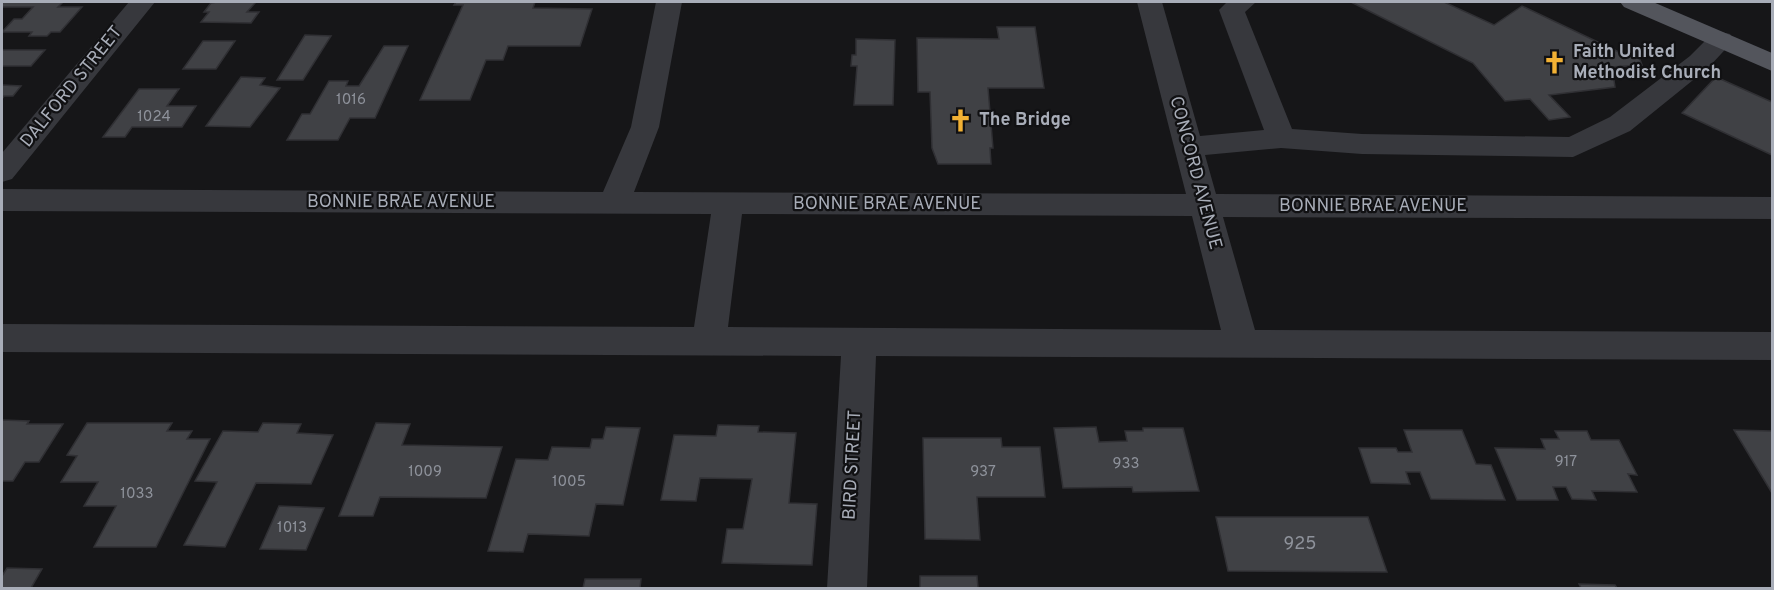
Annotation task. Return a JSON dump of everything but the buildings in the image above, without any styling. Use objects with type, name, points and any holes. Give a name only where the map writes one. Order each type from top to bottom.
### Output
[{"type":"main road","points":[[1633,2],[1773,63]]},
{"type":"street","name":"DALFORD STREET","points":[[2,172],[142,2]]},
{"type":"street","points":[[614,203],[645,127],[669,2]]},
{"type":"street","name":"CONCORD AVENUE","points":[[1149,2],[1242,344]]},
{"type":"street","points":[[1243,2],[1232,10],[1281,138]]},
{"type":"street","points":[[1188,147],[1281,138],[1362,144],[1573,147],[1620,124],[1699,62],[1721,40]]},
{"type":"street","name":"BONNIE BRAE AVENUE","points":[[2,200],[1773,208]]},
{"type":"street","points":[[709,341],[728,203]]},
{"type":"street","points":[[2,338],[1773,346]]},
{"type":"street","name":"BIRD STREET","points":[[847,588],[859,342]]},
{"type":"place","name":"Faith United Methodist Church","points":[[1555,62]]},
{"type":"place","name":"The Bridge","points":[[961,120]]}]
